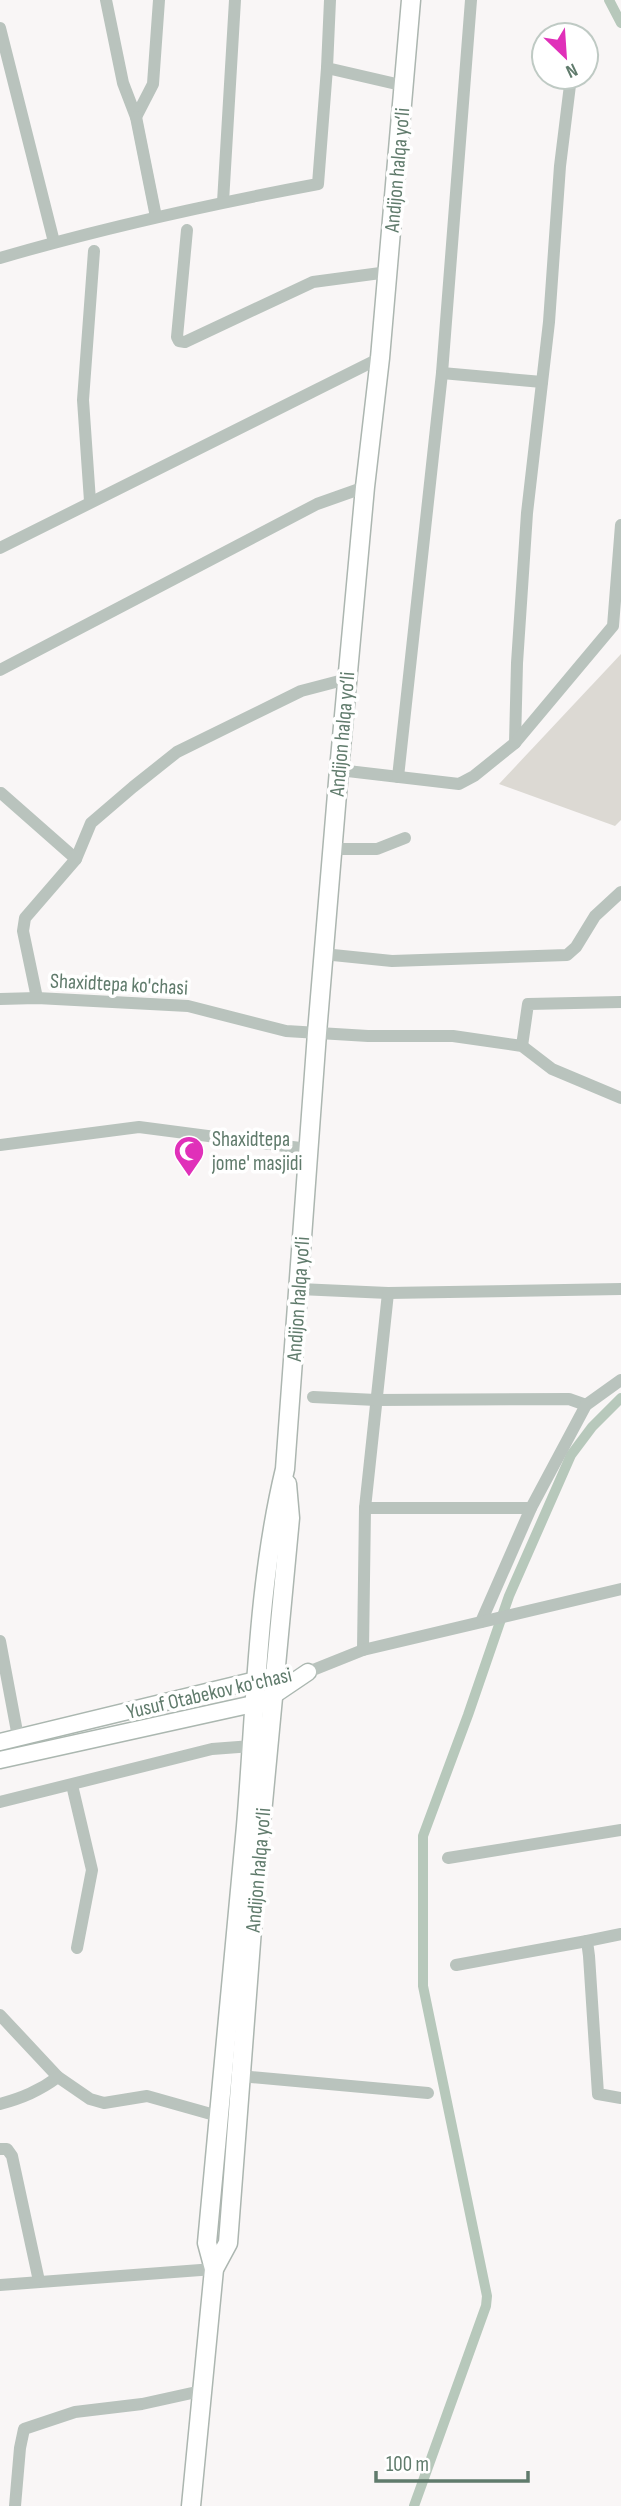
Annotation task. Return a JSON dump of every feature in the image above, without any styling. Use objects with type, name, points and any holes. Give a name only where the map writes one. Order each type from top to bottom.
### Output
[{"type":"highway","name":"Andijon halqa yo‘li","points":[[191,2506],[214,2269],[207,2243],[256,1681],[272,1522],[285,1469],[332,849],[365,487],[380,358],[411,0]]},
{"type":"highway","name":"Andijon halqa yo‘li","points":[[214,2269],[228,2243],[240,2076],[290,1518],[285,1469]]},
{"type":"main road","name":"Yusuf Otabekov ko'chasi","points":[[0,1742],[276,1675],[308,1672]]},
{"type":"main road","name":"Yusuf Otabekov ko'chasi","points":[[0,1760],[254,1704],[274,1695],[308,1672]]},
{"type":"street","points":[[106,0],[123,83],[136,117],[156,217]]},
{"type":"street","points":[[136,117],[153,84],[159,0]]},
{"type":"street","points":[[223,202],[235,0]]},
{"type":"street","points":[[0,258],[156,217],[318,184],[330,0]]},
{"type":"street","points":[[398,777],[442,373],[471,0]]},
{"type":"street","points":[[0,28],[54,242]]},
{"type":"street","points":[[327,68],[405,86]]},
{"type":"street","points":[[515,743],[526,527],[549,322],[560,166],[569,91]]},
{"type":"street","points":[[187,230],[177,337],[179,341],[185,342],[313,282],[387,272]]},
{"type":"street","points":[[90,501],[83,400],[94,251]]},
{"type":"street","points":[[0,548],[380,358]]},
{"type":"street","points":[[442,373],[542,382]]},
{"type":"street","points":[[0,670],[317,504],[365,487]]},
{"type":"street","points":[[339,770],[460,783],[474,776],[515,743],[613,626],[621,525]]},
{"type":"street","points":[[37,998],[23,931],[25,918],[76,859],[91,823],[177,752],[301,691],[347,679]]},
{"type":"street","points":[[0,792],[76,859]]},
{"type":"street","points":[[332,849],[377,849],[405,838]]},
{"type":"street","points":[[323,954],[392,961],[567,955],[576,947],[595,916],[621,892]]},
{"type":"street","name":"Shaxidtepa ko'chasi","points":[[0,999],[37,998],[188,1006],[286,1031],[368,1036],[453,1036],[523,1046]]},
{"type":"street","points":[[621,1002],[528,1004],[523,1046],[552,1069],[621,1098]]},
{"type":"street","points":[[0,1145],[139,1127],[308,1149]]},
{"type":"street","points":[[299,1289],[388,1293],[621,1289]]},
{"type":"street","points":[[363,1650],[365,1508],[388,1293]]},
{"type":"street","points":[[484,1622],[531,1508],[586,1405],[621,1380]]},
{"type":"street","points":[[313,1397],[376,1400],[569,1399],[586,1405]]},
{"type":"street","points":[[365,1508],[531,1508]]},
{"type":"street","points":[[308,1672],[363,1650],[621,1589]]},
{"type":"street","points":[[0,1641],[18,1737]]},
{"type":"street","points":[[0,1802],[212,1749],[252,1746]]},
{"type":"street","points":[[72,1785],[92,1870],[77,1948]]},
{"type":"street","points":[[448,1858],[621,1830]]},
{"type":"street","points":[[456,1965],[621,1934]]},
{"type":"street","points":[[587,1941],[598,2094],[621,2098]]},
{"type":"street","points":[[0,2015],[58,2077],[98,2102],[147,2096],[218,2116]]},
{"type":"street","points":[[240,2076],[428,2093]]},
{"type":"street","points":[[0,2104],[26,2097],[58,2077]]},
{"type":"street","points":[[0,2149],[7,2149],[12,2156],[39,2281]]},
{"type":"street","points":[[0,2285],[214,2269]]},
{"type":"street","points":[[15,2506],[21,2435],[27,2427],[75,2412],[142,2404],[201,2391]]},
{"type":"shaded area","points":[[621,654],[621,820],[615,826],[499,784]]},
{"type":"waterway","points":[[609,0],[621,23]]},
{"type":"waterway","points":[[414,2506],[486,2306],[487,2296],[423,1986],[423,1836],[509,1596],[571,1455],[592,1427],[621,1398]]},
{"type":"place","name":"Shaxidtepa jome' masjidi","points":[[189,1178]]}]
